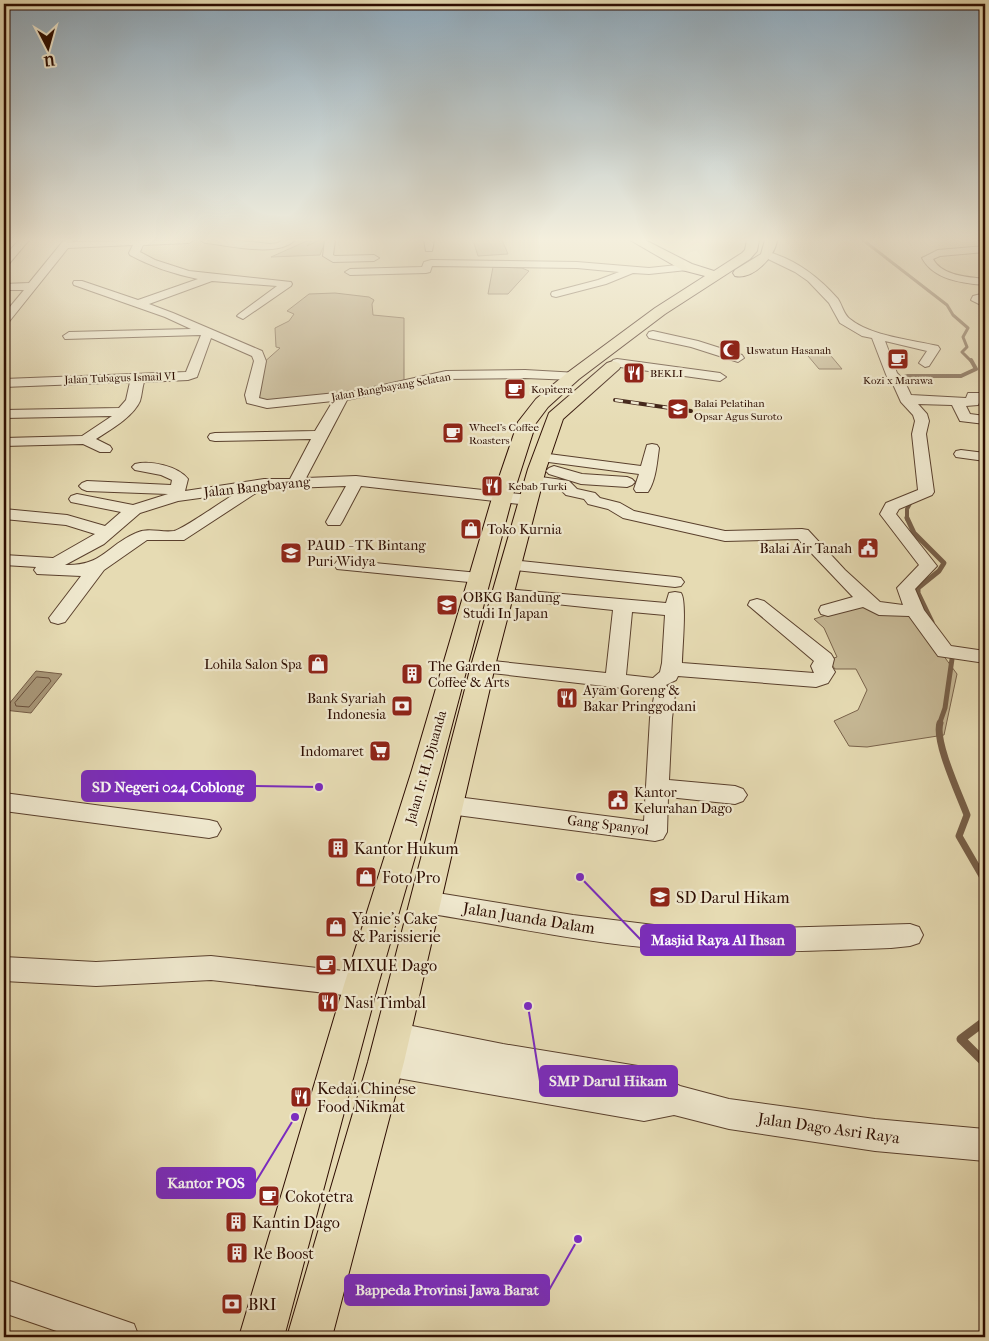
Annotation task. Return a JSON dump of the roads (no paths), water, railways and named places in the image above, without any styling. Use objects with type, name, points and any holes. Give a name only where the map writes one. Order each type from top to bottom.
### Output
[{"type":"main road","name":"Jalan Ir. H. Djuanda","points":[[261,1337],[361,985],[461,698],[529,481],[542,403],[573,376],[674,303]]},
{"type":"main road","name":"Jalan Ir. H. Djuanda","points":[[539,424],[555,417],[617,362],[695,303]]},
{"type":"main road","points":[[657,314],[674,318]]},
{"type":"main road","name":"Jalan Ir. H. Djuanda","points":[[529,481],[539,424]]},
{"type":"main road","name":"Jalan Ir. H. Djuanda","points":[[309,1337],[389,1049],[449,805],[461,698],[483,666],[498,579]]},
{"type":"street","points":[[4,321],[19,303]]},
{"type":"street","name":"Jalan Bangbayang Selatan","points":[[135,303],[258,354],[260,361],[252,400],[267,404],[342,397],[446,375],[525,374],[573,376]]},
{"type":"street","points":[[139,304],[143,303]]},
{"type":"street","points":[[243,316],[261,303]]},
{"type":"street","points":[[833,303],[844,321],[871,335],[934,350],[925,364]]},
{"type":"street","points":[[69,336],[208,333]]},
{"type":"street","name":"Jalan Tubagus Ismail VI","points":[[4,383],[192,375],[208,333]]},
{"type":"street","points":[[652,335],[694,344],[738,358]]},
{"type":"street","points":[[871,335],[893,377],[898,380],[906,399],[920,414],[922,421],[919,434],[926,492],[892,506],[888,514],[928,566],[906,588],[915,612],[945,652],[985,657]]},
{"type":"street","points":[[617,362],[720,377]]},
{"type":"street","points":[[85,440],[114,422],[124,412],[135,398],[138,377]]},
{"type":"street","points":[[296,482],[342,397]]},
{"type":"street","points":[[906,399],[957,402],[981,401]]},
{"type":"street","points":[[957,402],[966,418],[985,420]]},
{"type":"street","points":[[4,414],[124,412]]},
{"type":"street","points":[[215,437],[320,435]]},
{"type":"street","points":[[4,442],[85,440],[105,449]]},
{"type":"street","points":[[642,489],[648,471],[652,448]]},
{"type":"street","points":[[961,454],[985,457]]},
{"type":"street","points":[[87,486],[177,493],[180,479],[177,476],[162,470],[140,467]]},
{"type":"street","points":[[529,481],[648,471]]},
{"type":"street","points":[[529,481],[564,473],[581,479],[627,482]]},
{"type":"street","points":[[334,522],[356,481]]},
{"type":"street","points":[[529,481],[564,484],[572,492],[589,496],[594,501],[618,508],[629,515],[724,536],[804,535],[839,574],[867,601],[879,609],[915,612]]},
{"type":"street","name":"Jalan Bangbayang","points":[[4,560],[56,563],[88,546],[134,510],[177,493],[296,482],[529,481]]},
{"type":"street","points":[[58,618],[98,566],[142,536],[154,534],[178,536],[259,485]]},
{"type":"street","points":[[77,499],[134,510]]},
{"type":"street","points":[[4,514],[67,520],[108,532]]},
{"type":"street","points":[[343,565],[498,579],[626,577],[676,580],[670,674],[654,685],[483,666]]},
{"type":"street","points":[[4,569],[74,571],[98,566]]},
{"type":"street","points":[[615,680],[626,577]]},
{"type":"street","points":[[498,579],[623,606],[675,610]]},
{"type":"street","points":[[828,610],[851,603],[867,601]]},
{"type":"street","points":[[671,669],[816,680],[821,678],[825,672],[821,666],[824,663],[824,659],[757,605]]},
{"type":"street","name":"Gang Spanyol","points":[[449,805],[655,832],[661,718],[665,695],[654,685]]},
{"type":"street","points":[[657,787],[735,795]]},
{"type":"street","points":[[4,802],[209,830]]},
{"type":"street","name":"Jalan Juanda Dalam","points":[[425,902],[611,931],[663,937],[735,940],[910,935]]},
{"type":"street","points":[[4,969],[96,974],[211,968],[361,985]]},
{"type":"street","name":"Jalan Dago Asri Raya","points":[[389,1049],[644,1106],[674,1100],[729,1114],[875,1135],[985,1145]]},
{"type":"street","points":[[4,1296],[121,1337]]},
{"type":"water","points":[[36,671],[62,674],[31,713],[4,710]]},
{"type":"waterway","points":[[944,303],[953,315],[968,328],[963,337],[967,347],[962,352],[972,362]]},
{"type":"waterway","points":[[901,382],[900,378],[908,376],[961,376],[976,369],[971,360]]},
{"type":"waterway","points":[[907,518],[907,509],[912,500]]},
{"type":"waterway","points":[[907,518],[914,533],[944,563],[939,571],[918,588],[918,593],[932,622]]},
{"type":"waterway","points":[[939,725],[945,708],[952,659]]},
{"type":"waterway","points":[[940,723],[939,731],[944,755],[967,815],[959,836],[985,881]]},
{"type":"waterway","points":[[985,1021],[961,1039],[985,1063]]},
{"type":"railway","points":[[615,400],[691,411]]},
{"type":"place","name":"Uswatun Hasanah","points":[[730,350]]},
{"type":"place","name":"Kozi x Marawa","points":[[898,359]]},
{"type":"place","name":"BEKLI","points":[[634,373]]},
{"type":"place","name":"Kopitera","points":[[515,389]]},
{"type":"place","name":"Balai Pelatihan Opsar Agus Suroto","points":[[678,409]]},
{"type":"place","name":"Wheel's Coffee Roasters","points":[[453,433]]},
{"type":"place","name":"Kebab Turki","points":[[492,486]]},
{"type":"place","name":"Toko Kurnia","points":[[471,529]]},
{"type":"place","name":"Balai Air Tanah","points":[[868,548]]},
{"type":"place","name":"PAUD - TK Bintang Puri Widya","points":[[291,553]]},
{"type":"place","name":"OBKG Bandung Studi In Japan","points":[[447,605]]},
{"type":"place","name":"Lohila Salon Spa","points":[[318,664]]},
{"type":"place","name":"The Garden Coffee & Arts","points":[[412,674]]},
{"type":"place","name":"Ayam Goreng & Bakar Pringgodani","points":[[567,698]]},
{"type":"place","name":"Bank Syariah Indonesia","points":[[402,706]]},
{"type":"place","name":"Indomaret","points":[[380,751]]},
{"type":"place","name":"SD Negeri 024 Coblong","points":[[319,787]]},
{"type":"place","name":"Kantor Kelurahan Dago","points":[[618,800]]},
{"type":"place","name":"Kantor Hukum","points":[[338,848]]},
{"type":"place","name":"Foto Pro","points":[[366,877]]},
{"type":"place","name":"Masjid Raya Al Ihsan","points":[[580,877]]},
{"type":"place","name":"SD Darul Hikam","points":[[660,897]]},
{"type":"place","name":"Yanie's Cake & Parissierie","points":[[336,927]]},
{"type":"place","name":"MIXUE Dago","points":[[326,965]]},
{"type":"place","name":"Nasi Timbal","points":[[328,1002]]},
{"type":"place","name":"SMP Darul Hikam","points":[[528,1006]]},
{"type":"place","name":"Kedai Chinese Food Nikmat","points":[[301,1097]]},
{"type":"place","name":"Kantor POS","points":[[295,1117]]},
{"type":"place","name":"Cokotetra","points":[[269,1196]]},
{"type":"place","name":"Kantin Dago","points":[[236,1222]]},
{"type":"place","name":"Bappeda Provinsi Jawa Barat","points":[[578,1239]]},
{"type":"place","name":"Re Boost","points":[[237,1253]]},
{"type":"place","name":"BRI","points":[[232,1304]]}]
